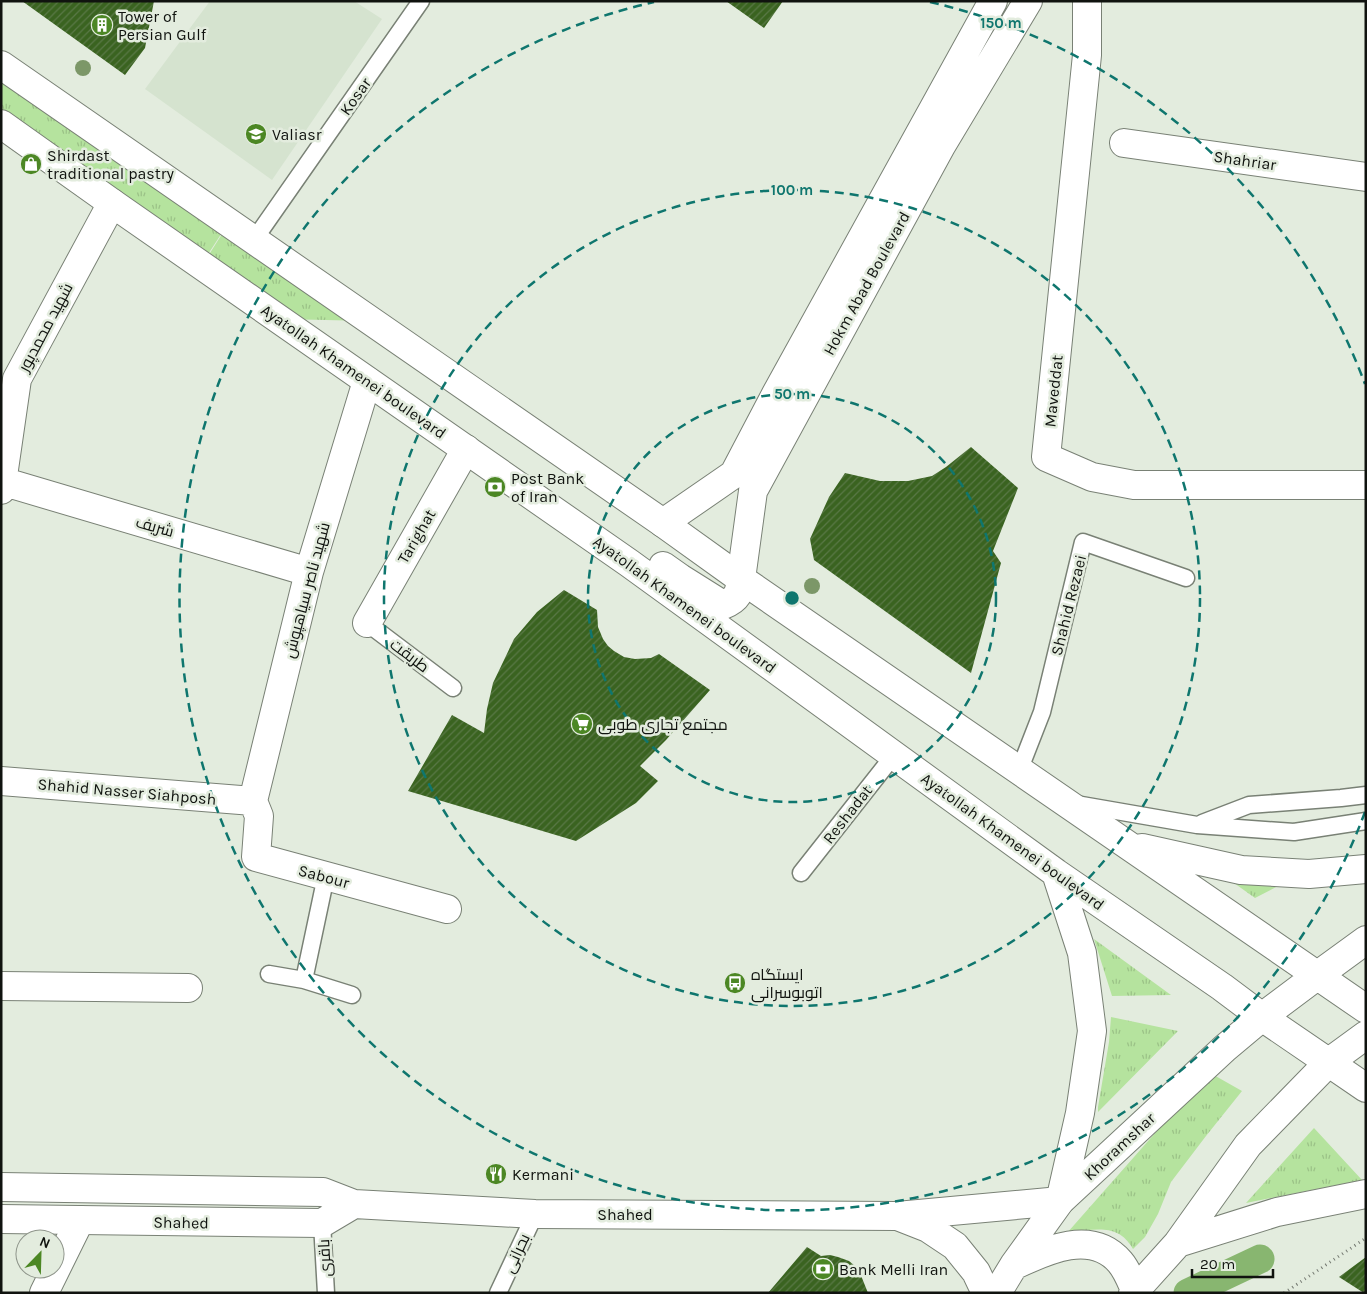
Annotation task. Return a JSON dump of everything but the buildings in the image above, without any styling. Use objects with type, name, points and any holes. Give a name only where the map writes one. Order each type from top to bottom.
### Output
[{"type":"main road","name":"Hokm Abad Boulevard","points":[[663,523],[734,474],[776,394],[993,1]]},
{"type":"main road","name":"Hokm Abad Boulevard","points":[[472,453],[540,481],[610,527],[680,578],[723,605],[732,601],[738,596],[742,579],[753,491],[941,146],[1028,1]]},
{"type":"main road","name":"Maveddat","points":[[1087,1],[1087,55],[1046,457],[1092,477],[1134,485],[1366,485]]},
{"type":"main road","points":[[1,66],[1064,802],[1366,1008]]},
{"type":"main road","name":"Ayatollah Khamenei boulevard","points":[[1,124],[629,563],[1056,873],[1366,1088]]},
{"type":"main road","name":"Shahriar","points":[[1124,143],[1366,177]]},
{"type":"main road","name":"شهید محمدپور","points":[[2,485],[17,379],[112,203]]},
{"type":"main road","name":"شهید ناصر سیاهپوش","points":[[252,801],[309,572],[368,381]]},
{"type":"main road","name":"Tarighat","points":[[367,623],[472,453]]},
{"type":"main road","name":"شریف","points":[[2,485],[309,572]]},
{"type":"main road","name":"Shahid Nasser Siahposh","points":[[1,781],[252,801]]},
{"type":"main road","name":"Sabour","points":[[252,801],[259,816],[256,857],[447,909]]},
{"type":"main road","points":[[1127,845],[1241,870],[1309,874],[1366,869]]},
{"type":"main road","points":[[1056,873],[1082,952],[1092,1031],[1080,1113],[1060,1201]]},
{"type":"main road","name":"Khoramshar","points":[[997,1293],[1014,1265],[1060,1201],[1225,1048],[1318,974],[1366,940]]},
{"type":"main road","points":[[1,986],[188,988]]},
{"type":"main road","points":[[1014,1265],[1064,1246],[1086,1245],[1112,1254],[1126,1272],[1134,1292],[1178,1242],[1248,1145],[1328,1062],[1366,1035]]},
{"type":"main road","name":"Shahed","points":[[1,1187],[323,1192],[354,1204],[535,1214],[896,1216],[1060,1201]]},
{"type":"main road","points":[[1178,1242],[1277,1212],[1366,1194]]},
{"type":"main road","points":[[322,1223],[354,1204]]},
{"type":"main road","name":"Shahed","points":[[896,1216],[928,1228],[955,1246],[976,1272],[986,1293]]},
{"type":"main road","name":"Shahed","points":[[1,1219],[322,1223]]},
{"type":"main road","points":[[44,1293],[80,1220]]},
{"type":"lane","name":"Kosar","points":[[254,240],[421,1]]},
{"type":"lane","name":"Shahid Rezaei","points":[[1019,770],[1042,712],[1083,542],[1186,578]]},
{"type":"lane","name":"طریقت","points":[[367,623],[453,688]]},
{"type":"lane","name":"Reshadat","points":[[801,873],[894,755]]},
{"type":"lane","points":[[1197,825],[1249,805],[1366,795]]},
{"type":"lane","points":[[1064,802],[1197,825],[1294,832],[1366,821]]},
{"type":"lane","points":[[304,980],[326,876]]},
{"type":"lane","points":[[269,974],[304,980],[352,995]]},
{"type":"lane","name":"بحرانی","points":[[498,1293],[535,1214]]},
{"type":"lane","name":"باقری","points":[[322,1223],[326,1293]]},
{"type":"path","points":[[1284,1293],[1366,1238]]},
{"type":"shaded area","name":"Valiasr","points":[[210,1],[354,1],[382,19],[272,180],[145,89]]},
{"type":"green space","points":[[1,65],[229,222],[201,265],[1,124]]},
{"type":"green space","points":[[229,223],[369,321],[281,319],[203,264]]},
{"type":"green space","points":[[1234,883],[1280,885],[1255,898]]},
{"type":"green space","points":[[1094,939],[1171,995],[1112,996]]},
{"type":"green space","points":[[1111,1017],[1178,1031],[1098,1112],[1109,1042]]},
{"type":"green space","points":[[1212,1074],[1242,1091],[1171,1182],[1158,1214],[1145,1237],[1133,1249],[1127,1240],[1112,1231],[1095,1230],[1067,1233],[1186,1098]]},
{"type":"green space","points":[[1314,1128],[1362,1180],[1246,1203]]},
{"type":"waterway","points":[[1188,1293],[1260,1259]]},
{"type":"place","name":"Tower of Persian Gulf","points":[[102,25]]},
{"type":"place","name":"Valiasr","points":[[256,134]]},
{"type":"place","name":"Shirdast traditional pastry","points":[[31,164]]},
{"type":"place","name":"Post Bank of Iran","points":[[495,487]]},
{"type":"place","name":"مجتمع تجاری طوبی","points":[[582,724]]},
{"type":"place","name":"ایستگاه اتوبوسرانی","points":[[735,983]]},
{"type":"place","name":"Kermani","points":[[496,1174]]},
{"type":"place","name":"Bank Melli Iran","points":[[823,1269]]}]
